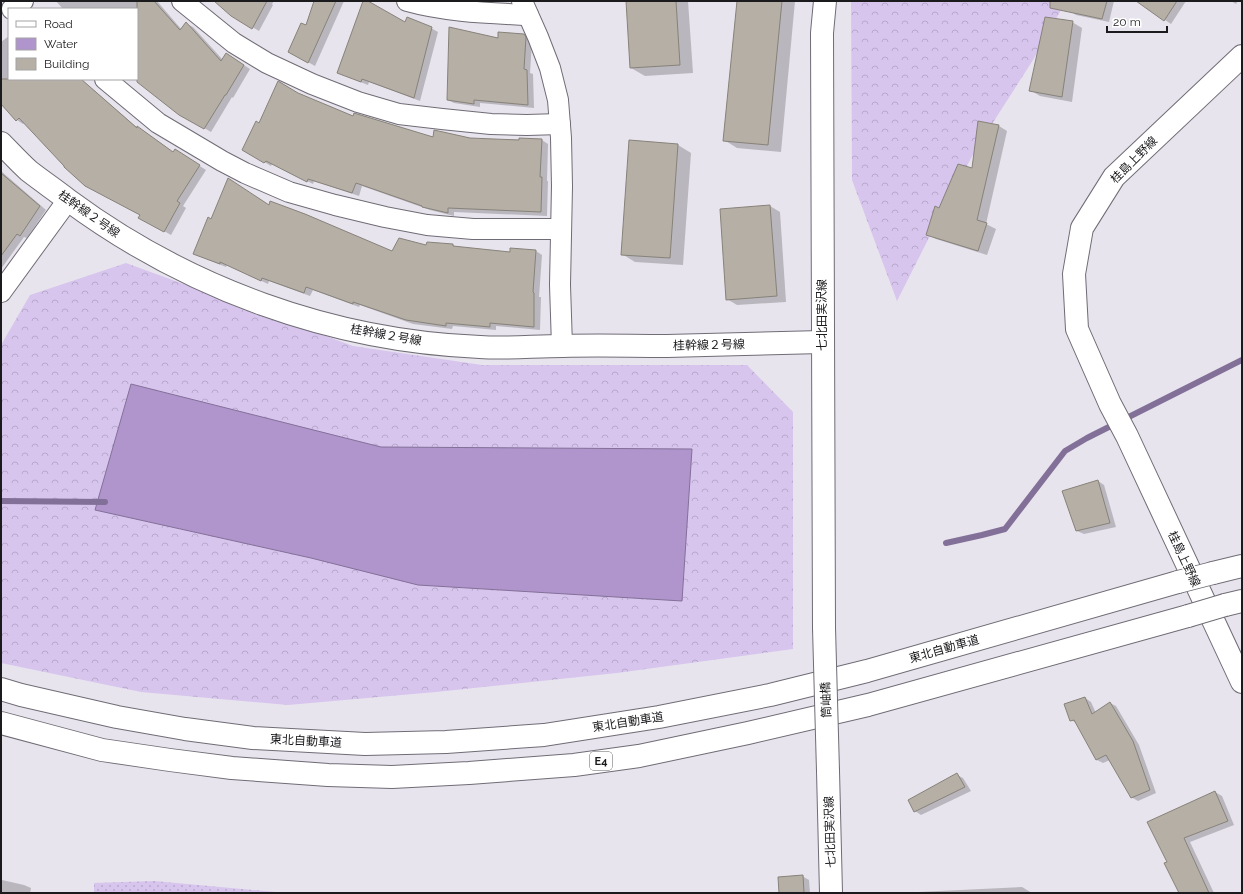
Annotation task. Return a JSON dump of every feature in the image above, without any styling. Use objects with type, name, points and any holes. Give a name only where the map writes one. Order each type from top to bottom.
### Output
[{"type":"main road","name":"七北田実沢線","points":[[824,628],[822,33],[825,1]]},
{"type":"main road","name":"桂島上野線","points":[[1240,674],[1110,404],[1077,329],[1074,274],[1082,228],[1114,177],[1242,56]]},
{"type":"main road","name":"桂幹線２号線","points":[[1,143],[29,170],[68,200],[142,249],[197,278],[251,300],[292,315],[354,331],[413,341],[481,348],[664,346],[822,342]]},
{"type":"main road","name":"東北自動車道","points":[[1,689],[117,717],[185,729],[253,738],[365,744],[446,742],[544,735],[659,718],[770,695],[867,671],[1178,582],[1242,566]]},
{"type":"main road","name":"E4","points":[[1,723],[102,750],[232,768],[328,775],[400,776],[469,773],[574,765],[639,756],[748,734],[868,705],[1233,603]]},
{"type":"main road","name":"筒岫橋","points":[[824,628],[828,771]]},
{"type":"main road","name":"七北田実沢線","points":[[828,771],[832,893]]},
{"type":"street","points":[[13,8],[23,1]]},
{"type":"street","points":[[182,1],[234,43],[267,63],[312,84],[358,102],[399,114],[442,119],[490,124],[560,124]]},
{"type":"street","points":[[407,1],[448,9],[490,14],[525,8],[550,68],[558,100],[562,186],[560,285],[562,346]]},
{"type":"street","points":[[106,80],[158,123],[222,161],[245,173],[289,192],[378,216],[427,226],[472,229],[561,229]]},
{"type":"street","points":[[1,292],[68,200]]},
{"type":"green space","points":[[851,1],[1066,1],[1033,60],[976,149],[897,301],[852,180]]},
{"type":"green space","points":[[126,263],[353,346],[482,365],[747,365],[793,412],[793,649],[617,673],[436,692],[288,705],[141,692],[1,663],[1,345],[30,295]]},
{"type":"green space","points":[[154,881],[288,893],[94,893],[94,883]]},
{"type":"water","points":[[131,384],[381,447],[692,449],[682,601],[418,585],[311,558],[95,510]]},
{"type":"building","points":[[137,1],[154,1],[180,30],[186,22],[221,61],[226,53],[244,65],[204,129],[179,115],[137,82]]},
{"type":"building","points":[[214,1],[267,1],[252,29],[231,16]]},
{"type":"building","points":[[314,1],[336,1],[308,63],[288,52],[301,23],[306,25]]},
{"type":"building","points":[[363,1],[368,1],[405,22],[407,17],[432,27],[414,98],[362,79],[361,82],[337,73]]},
{"type":"building","points":[[626,1],[676,1],[680,65],[630,68]]},
{"type":"building","points":[[737,1],[782,1],[768,145],[723,141]]},
{"type":"building","points":[[1050,1],[1107,1],[1102,19],[1050,8]]},
{"type":"building","points":[[1136,1],[1177,1],[1164,21]]},
{"type":"building","points":[[1045,17],[1073,21],[1062,97],[1029,91]]},
{"type":"building","points":[[449,27],[498,38],[498,32],[524,34],[526,37],[524,69],[527,70],[528,105],[474,100],[474,104],[447,100]]},
{"type":"building","points":[[1,79],[82,80],[137,128],[137,126],[173,152],[175,149],[200,165],[177,201],[180,203],[164,232],[138,218],[140,215],[85,186],[64,167],[19,118],[16,121],[1,104]]},
{"type":"building","points":[[278,81],[298,93],[353,116],[354,113],[433,137],[434,130],[470,138],[519,140],[519,138],[542,139],[540,177],[542,177],[541,212],[448,208],[448,213],[422,207],[356,183],[352,193],[308,179],[307,182],[266,161],[264,163],[242,150],[256,121],[259,123]]},
{"type":"building","points":[[978,121],[999,125],[977,220],[987,223],[978,251],[926,235],[935,206],[939,208],[958,164],[972,168]]},
{"type":"building","points":[[629,140],[678,144],[670,258],[621,255]]},
{"type":"building","points":[[1,173],[40,206],[20,236],[17,234],[1,256]]},
{"type":"building","points":[[228,178],[269,205],[270,201],[305,214],[392,251],[399,238],[426,245],[427,242],[453,244],[453,246],[510,252],[510,248],[536,250],[533,292],[534,327],[490,323],[490,327],[446,323],[446,326],[406,320],[353,302],[353,304],[306,287],[304,293],[262,278],[261,281],[220,262],[220,264],[193,254],[208,217],[211,219]]},
{"type":"building","points":[[770,205],[777,296],[726,300],[720,209]]},
{"type":"building","points":[[1098,480],[1110,523],[1076,531],[1062,491]]},
{"type":"building","points":[[1085,697],[1092,714],[1110,702],[1133,741],[1150,790],[1131,798],[1106,755],[1096,760],[1074,720],[1070,721],[1064,704]]},
{"type":"building","points":[[957,773],[965,787],[914,812],[908,800]]},
{"type":"building","points":[[1215,791],[1228,821],[1184,838],[1209,893],[1179,893],[1164,863],[1167,862],[1147,822]]},
{"type":"building","points":[[803,875],[804,893],[779,893],[778,877]]},
{"type":"waterway","points":[[946,543],[1005,529],[1065,451],[1087,438],[1242,360]]},
{"type":"waterway","points":[[1,501],[105,502]]}]
